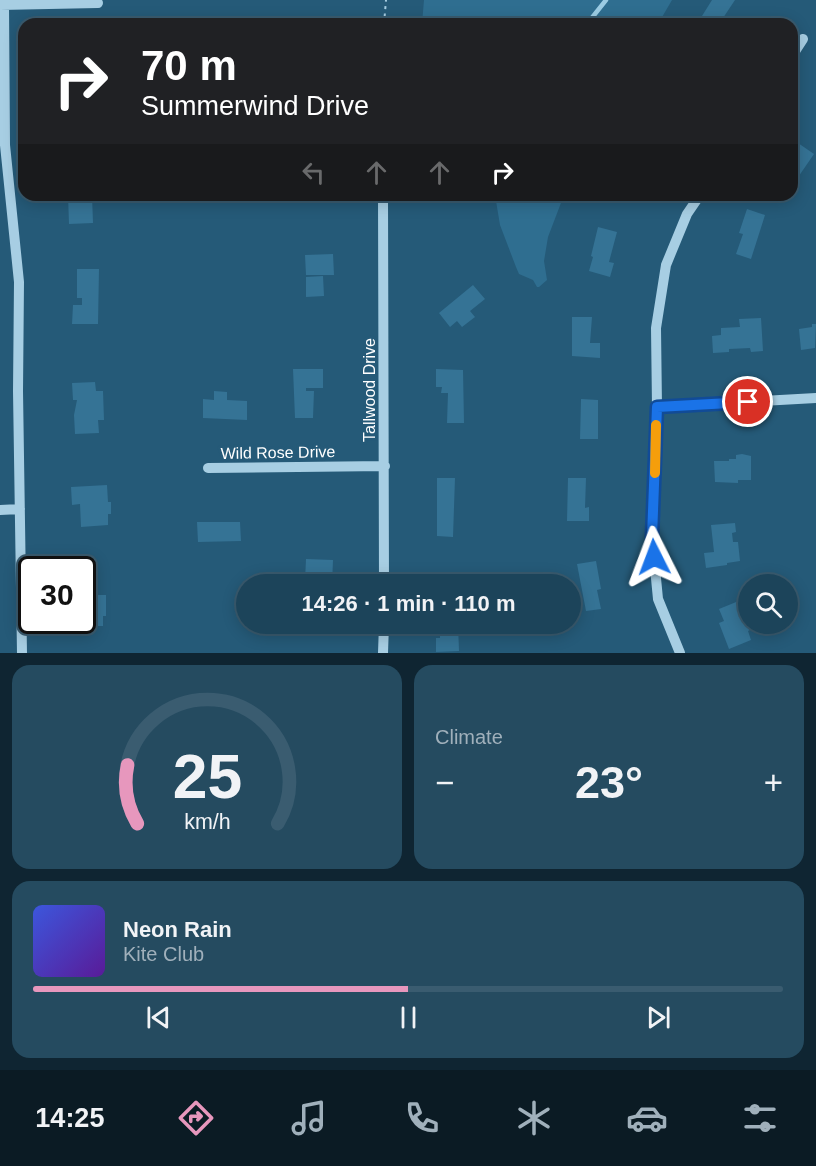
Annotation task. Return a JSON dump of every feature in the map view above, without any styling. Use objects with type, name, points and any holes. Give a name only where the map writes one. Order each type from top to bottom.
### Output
[{"type":"street","points":[[22,653],[18,391],[20,282],[5,145],[2,5],[98,3]]},
{"type":"street","points":[[798,47],[803,39]]},
{"type":"street","name":"Tallwood Drive","points":[[383,201],[384,574]]},
{"type":"street","points":[[680,653],[658,599],[652,537],[657,407],[656,328],[666,265],[687,214],[696,201]]},
{"type":"street","points":[[657,407],[816,398]]},
{"type":"street","name":"Wild Rose Drive","points":[[208,468],[385,466]]},
{"type":"street","points":[[0,510],[20,509]]},
{"type":"street","points":[[383,653],[384,634]]},
{"type":"path","points":[[384,18],[386,0]]},
{"type":"shaded area","points":[[424,0],[672,0],[662,18],[422,18]]},
{"type":"shaded area","points":[[496,201],[562,201],[548,237],[544,261],[547,280],[539,287],[533,280],[519,274],[500,225]]},
{"type":"building","points":[[712,0],[735,0],[723,18],[701,18]]},
{"type":"building","points":[[798,143],[814,154],[798,177]]},
{"type":"building","points":[[68,201],[92,201],[93,223],[69,224]]},
{"type":"building","points":[[747,209],[765,215],[751,259],[736,254],[743,234],[739,233]]},
{"type":"building","points":[[598,227],[617,232],[609,262],[614,263],[610,277],[589,271]]},
{"type":"building","points":[[333,254],[334,275],[306,275],[305,255]]},
{"type":"building","points":[[77,269],[99,269],[98,324],[72,324],[73,305],[82,305],[82,298],[77,298]]},
{"type":"building","points":[[323,276],[324,296],[306,297],[306,277]]},
{"type":"building","points":[[473,285],[485,299],[470,311],[475,317],[462,327],[457,321],[450,327],[439,313]]},
{"type":"building","points":[[572,317],[592,317],[590,343],[600,343],[600,358],[572,356]]},
{"type":"building","points":[[761,318],[763,351],[751,352],[750,348],[729,349],[729,352],[713,353],[712,336],[721,335],[721,328],[740,327],[739,319]]},
{"type":"building","points":[[812,324],[816,324],[815,348],[801,350],[799,329],[812,327]]},
{"type":"building","points":[[293,369],[323,369],[323,388],[306,388],[306,391],[314,391],[313,418],[295,418]]},
{"type":"building","points":[[436,369],[463,370],[464,423],[447,423],[448,393],[441,393],[442,387],[436,387]]},
{"type":"building","points":[[95,382],[96,391],[103,391],[104,420],[98,420],[99,433],[75,434],[74,415],[77,400],[73,400],[72,383]]},
{"type":"building","points":[[214,391],[227,392],[227,400],[247,401],[247,420],[203,418],[203,399],[214,400]]},
{"type":"building","points":[[581,399],[598,400],[598,439],[580,439]]},
{"type":"building","points":[[736,455],[751,456],[751,480],[738,480],[738,483],[715,482],[714,461],[729,461],[729,459],[736,459]]},
{"type":"building","points":[[437,478],[455,478],[453,537],[437,536]]},
{"type":"building","points":[[568,478],[586,478],[585,508],[589,507],[589,521],[567,521]]},
{"type":"building","points":[[107,485],[108,502],[111,502],[108,525],[81,527],[80,504],[72,505],[71,487]]},
{"type":"building","points":[[197,522],[240,522],[241,541],[198,542]]},
{"type":"building","points":[[735,523],[736,532],[732,533],[733,542],[738,542],[740,561],[706,568],[704,553],[714,552],[711,525]]},
{"type":"building","points":[[306,559],[333,560],[332,574],[305,574]]},
{"type":"building","points":[[596,561],[601,589],[597,590],[601,609],[586,611],[581,574],[579,574],[577,564]]},
{"type":"building","points":[[96,595],[106,595],[106,616],[103,616],[103,626],[96,626]]},
{"type":"building","points":[[738,601],[738,634],[749,634],[751,640],[729,649],[719,623],[724,621],[719,609]]},
{"type":"building","points":[[440,634],[458,634],[459,651],[436,652],[436,638],[440,638]]},
{"type":"waterway","points":[[592,18],[606,0]]},
{"type":"slow traffic","points":[[655,473],[656,425]]},
{"type":"route","points":[[654,557],[652,537],[657,407],[748,402]]}]
